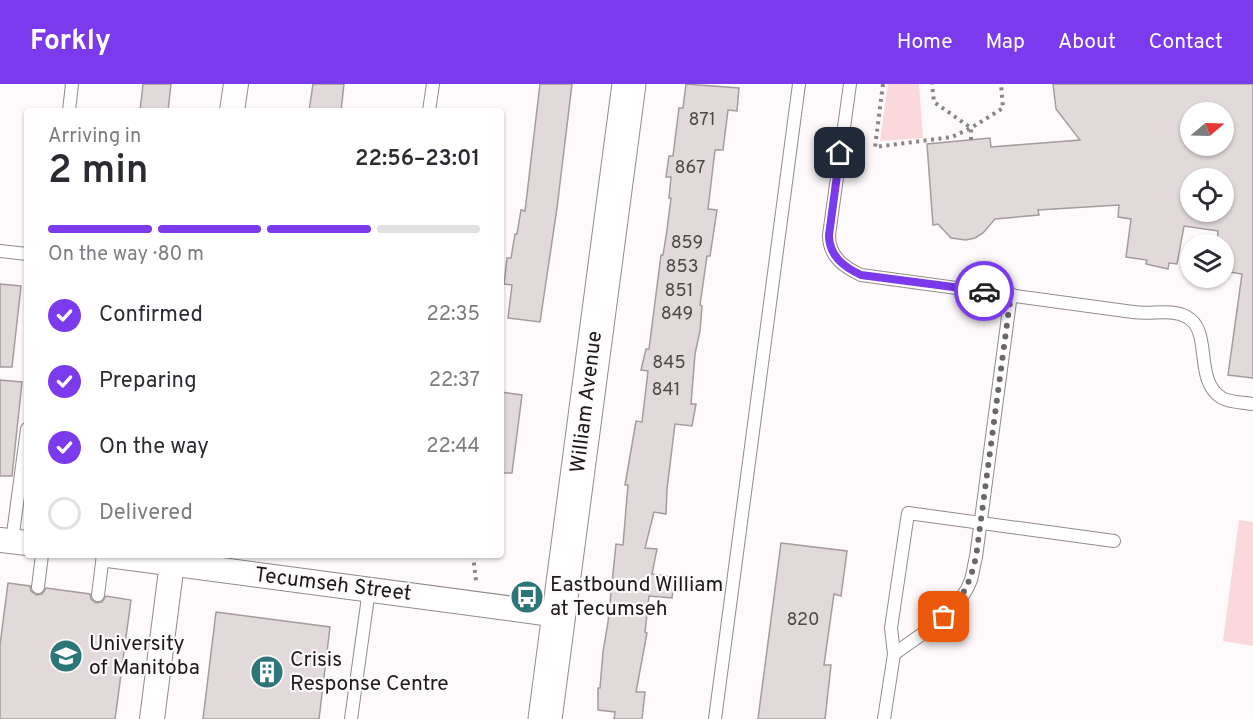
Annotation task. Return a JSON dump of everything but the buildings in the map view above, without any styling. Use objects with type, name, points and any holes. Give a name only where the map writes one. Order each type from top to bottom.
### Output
[{"type":"main road","name":"William Avenue","points":[[545,719],[629,84]]},
{"type":"street","points":[[232,108],[236,84]]},
{"type":"street","name":"Tecumseh Street","points":[[146,558],[559,615]]},
{"type":"street","points":[[152,719],[172,560]]},
{"type":"lane","points":[[69,108],[72,84]]},
{"type":"lane","points":[[429,108],[433,84]]},
{"type":"lane","points":[[715,719],[799,84]]},
{"type":"lane","points":[[850,84],[829,235],[829,242],[837,259],[846,268],[861,275],[1144,314],[1172,312],[1189,318],[1196,326],[1201,339],[1206,377],[1217,395],[1227,400],[1253,404]]},
{"type":"lane","points":[[0,251],[24,254]]},
{"type":"lane","points":[[894,654],[944,617],[961,598],[971,580],[1011,294]]},
{"type":"lane","points":[[13,541],[24,453]]},
{"type":"lane","points":[[884,719],[894,654],[891,628],[908,513],[1114,541]]},
{"type":"lane","points":[[38,587],[42,558]]},
{"type":"lane","points":[[98,595],[103,558]]},
{"type":"lane","points":[[351,719],[369,590]]},
{"type":"path","points":[[883,84],[875,147],[952,137],[971,128],[1003,108],[1001,84]]},
{"type":"path","points":[[932,84],[934,102],[971,128]]},
{"type":"path","points":[[971,128],[971,140]]},
{"type":"path","points":[[473,558],[476,581]]},
{"type":"shaded area","points":[[888,84],[919,84],[923,138],[880,141]]},
{"type":"shaded area","points":[[1239,520],[1253,522],[1253,646],[1223,641]]},
{"type":"way so far","points":[[944,617],[961,598],[971,580],[976,557],[1011,294],[984,291]]},
{"type":"place","name":"Eastbound William at Tecumseh","points":[[527,597]]},
{"type":"place","name":"University of Manitoba","points":[[66,656]]},
{"type":"place","name":"Crisis Response Centre","points":[[267,672]]},
{"type":"route","points":[[840,153],[829,242],[837,259],[846,268],[861,275],[984,291]]}]
